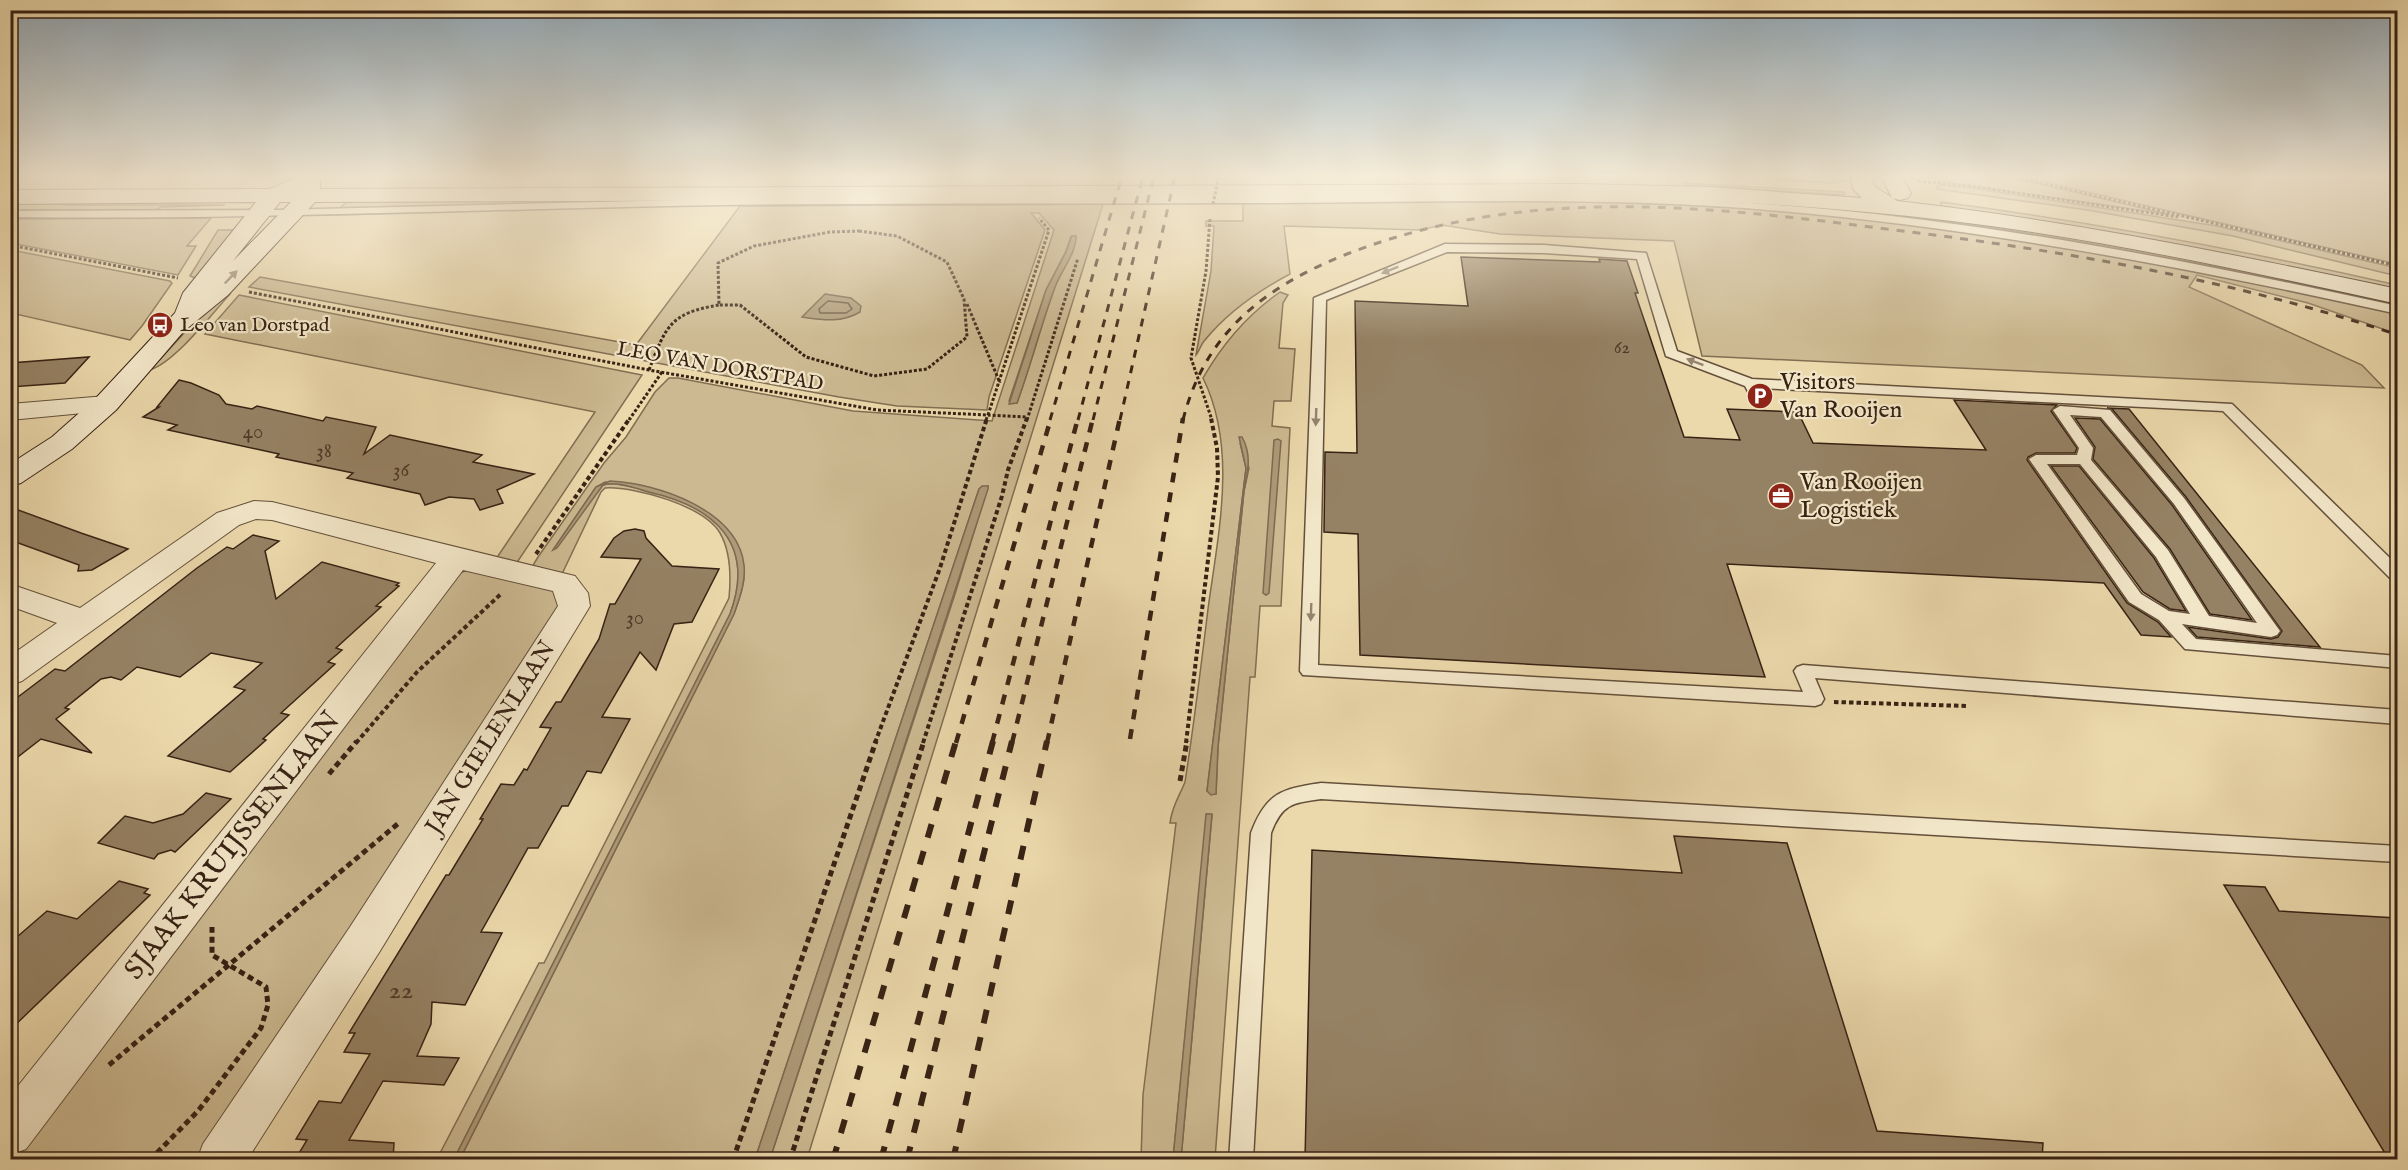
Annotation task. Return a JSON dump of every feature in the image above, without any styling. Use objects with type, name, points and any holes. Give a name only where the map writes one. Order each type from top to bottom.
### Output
[{"type":"main road","points":[[187,315],[196,292],[245,231]]},
{"type":"main road","points":[[10,477],[62,443],[106,405],[187,315],[214,295],[274,231]]},
{"type":"main road","points":[[2062,231],[2155,246],[2397,297]]},
{"type":"main road","points":[[2158,231],[2267,251],[2397,280]]},
{"type":"street","points":[[10,412],[106,405]]},
{"type":"street","name":"JAN GIELENLAAN","points":[[83,621],[228,519],[254,510],[272,511],[564,583],[572,593],[574,606],[365,939],[220,1160]]},
{"type":"street","name":"SJAAK KRUIJSSENLAAN","points":[[10,1133],[456,558]]},
{"type":"street","points":[[10,594],[83,621]]},
{"type":"street","points":[[10,673],[83,621]]},
{"type":"lane","points":[[1977,231],[2057,241],[2227,272],[2397,310]]},
{"type":"lane","points":[[2397,576],[2227,407],[1753,390],[1671,353],[1642,256],[1544,249],[1445,248],[1320,298],[1309,670],[1815,699],[1803,671],[2397,717]]},
{"type":"lane","points":[[2084,460],[2086,448],[2060,410],[2105,413],[2179,501],[2271,631],[2165,616]]},
{"type":"lane","points":[[2203,621],[2162,554],[2084,460],[2036,459],[2135,598],[2165,616],[2191,645],[2397,662]]},
{"type":"lane","points":[[1241,1160],[1261,833],[1273,805],[1292,795],[1321,791],[2397,854]]},
{"type":"path","points":[[719,305],[718,263],[754,246],[830,232],[859,231],[897,236],[947,262],[1000,384]]},
{"type":"path","points":[[733,1160],[882,723],[940,568],[1049,231]]},
{"type":"path","points":[[1180,781],[1188,733],[1218,477],[1217,448],[1211,417],[1191,358],[1206,271],[1209,231]]},
{"type":"path","points":[[2246,231],[2397,266]]},
{"type":"path","points":[[10,245],[185,279]]},
{"type":"path","points":[[790,1160],[1002,496],[1008,470],[1078,258]]},
{"type":"path","name":"LEO VAN DORSTPAD","points":[[248,292],[650,370],[877,410],[988,415]]},
{"type":"path","points":[[650,370],[662,337],[679,316],[696,309],[719,305],[740,305],[806,357],[874,376],[927,369],[967,337],[964,299]]},
{"type":"path","points":[[327,777],[417,672],[523,573],[662,372]]},
{"type":"path","points":[[988,415],[1027,417]]},
{"type":"path","points":[[1833,702],[1958,707],[1976,704]]},
{"type":"path","points":[[101,1071],[229,967],[408,815]]},
{"type":"path","points":[[150,1160],[198,1111],[261,1028],[268,1005],[266,987],[212,956],[212,927],[217,917]]},
{"type":"shaded area","points":[[11,231],[200,231],[187,246],[196,246],[178,275],[11,243]]},
{"type":"shaded area","points":[[218,231],[237,231],[200,280],[190,276]]},
{"type":"shaded area","points":[[722,231],[1045,231],[989,397],[987,410],[897,406],[839,397],[249,287],[260,277],[636,345]]},
{"type":"shaded area","points":[[1054,231],[1095,231],[807,1159],[770,1159],[956,591],[988,486],[979,489],[755,1159],[460,1159],[734,614],[742,590],[744,572],[740,554],[726,533],[714,519],[686,501],[656,491],[629,486],[672,498],[693,507],[710,518],[724,532],[733,548],[738,567],[737,589],[730,614],[454,1159],[437,1159],[539,963],[544,963],[729,598],[728,556],[724,540],[712,523],[684,506],[633,490],[605,488],[601,492],[562,574],[532,567],[604,463],[626,437],[655,392],[669,378],[853,411],[992,421]],"holes":[[[1071,236],[1076,236],[1073,249],[1050,301],[1017,403],[1009,401],[1046,290]],[[605,482],[617,484],[603,485],[553,550],[596,487]]]},
{"type":"shaded area","points":[[1214,231],[1285,231],[1290,274],[1234,311],[1205,340],[1196,355],[1211,271]]},
{"type":"shaded area","points":[[1478,231],[1950,231],[2097,253],[2398,314],[2397,334],[2308,303],[2197,275],[2189,287],[2362,365],[2384,388],[1702,356],[1674,241],[1500,234]]},
{"type":"shaded area","points":[[2011,231],[2026,231],[2117,244],[2397,302],[2397,306],[2172,258]]},
{"type":"shaded area","points":[[2060,231],[2127,231],[2284,260],[2397,285],[2397,292]]},
{"type":"shaded area","points":[[2203,231],[2237,231],[2397,268],[2397,276]]},
{"type":"shaded area","points":[[2254,231],[2397,231],[2397,264]]},
{"type":"shaded area","points":[[11,250],[172,283],[130,340],[11,313]]},
{"type":"shaded area","points":[[222,292],[230,294],[182,348],[171,358],[150,370]]},
{"type":"shaded area","points":[[1280,292],[1288,295],[1283,303],[1279,348],[1295,349],[1291,401],[1274,401],[1272,426],[1290,428],[1281,606],[1260,606],[1255,677],[1250,677],[1215,1159],[1181,1159],[1212,815],[1207,814],[1173,1159],[1141,1160],[1143,1095],[1176,823],[1170,823],[1185,782],[1220,522],[1223,463],[1220,434],[1214,405],[1203,378],[1237,330]],"holes":[[[1240,443],[1249,468],[1244,491],[1218,747],[1216,794],[1207,791],[1246,468]]]},
{"type":"shaded area","points":[[239,295],[642,375],[516,564],[496,559],[595,412],[205,334]]},
{"type":"shaded area","points":[[474,569],[553,589],[559,598],[558,612],[201,1159],[12,1160],[454,574]]},
{"type":"water","points":[[1072,236],[1076,236],[1074,249],[1055,287],[1017,403],[1009,404],[1046,290]]},
{"type":"water","points":[[825,294],[851,298],[861,306],[860,312],[839,319],[802,317]]},
{"type":"water","points":[[1239,437],[1242,437],[1247,450],[1248,470],[1218,747],[1216,794],[1211,795],[1207,791],[1246,468]]},
{"type":"water","points":[[1274,440],[1281,441],[1269,593],[1266,595],[1263,593]]},
{"type":"water","points":[[610,481],[650,487],[671,494],[711,515],[727,529],[738,546],[744,565],[742,590],[734,614],[460,1159],[454,1159],[730,614],[737,589],[738,568],[733,549],[724,532],[710,519],[693,508],[672,499],[626,486],[603,485],[557,548],[553,550],[596,487]]},
{"type":"water","points":[[982,486],[988,486],[988,489],[770,1159],[755,1159],[979,489]]},
{"type":"water","points":[[1206,814],[1212,814],[1181,1159],[1173,1159]]},
{"type":"building","points":[[1461,257],[1627,261],[1638,293],[1635,293],[1684,437],[1740,440],[1727,409],[1798,412],[1813,443],[1986,450],[1954,400],[2057,405],[2051,411],[2077,448],[2075,453],[2036,453],[2027,460],[2127,603],[2158,622],[2171,637],[2141,635],[2104,583],[1727,564],[1765,677],[1360,655],[1358,534],[1324,532],[1325,452],[1357,453],[1355,301],[1468,306]]},
{"type":"building","points":[[89,357],[65,383],[10,387],[10,363]]},
{"type":"building","points":[[179,380],[219,395],[226,404],[252,409],[257,406],[323,421],[326,417],[376,427],[364,454],[390,435],[482,455],[473,462],[534,474],[497,490],[503,503],[480,510],[474,499],[449,497],[425,505],[420,494],[347,478],[353,473],[276,457],[279,454],[168,430],[177,425],[143,417],[159,407],[157,407]]},
{"type":"building","points":[[2107,408],[2129,409],[2320,647],[2197,637],[2188,627],[2271,639],[2278,637],[2282,631],[2186,497],[2112,409]]},
{"type":"building","points":[[2075,418],[2100,419],[2172,505],[2252,620],[2210,614],[2170,549],[2093,459],[2095,447]]},
{"type":"building","points":[[2051,466],[2079,466],[2154,558],[2186,611],[2170,609],[2143,592]]},
{"type":"building","points":[[10,507],[128,549],[92,570],[78,571],[79,565],[10,540]]},
{"type":"building","points":[[635,529],[644,531],[646,538],[672,566],[719,569],[692,622],[674,624],[656,670],[640,652],[602,717],[630,719],[601,773],[587,771],[568,806],[562,806],[538,848],[528,848],[481,932],[502,933],[465,1005],[432,1002],[431,1024],[417,1056],[459,1058],[444,1085],[383,1081],[349,1140],[394,1143],[393,1160],[295,1160],[307,1140],[296,1139],[319,1101],[341,1103],[370,1054],[344,1052],[355,1033],[349,1033],[446,875],[449,875],[501,784],[514,785],[524,769],[527,770],[551,728],[540,727],[556,702],[561,702],[599,639],[610,604],[615,604],[641,559],[601,557],[614,538],[624,531]]},
{"type":"building","points":[[253,535],[279,541],[265,551],[276,599],[322,562],[399,583],[396,585],[399,586],[376,606],[381,607],[336,648],[342,650],[328,662],[335,664],[281,713],[289,715],[263,739],[266,740],[230,772],[168,756],[245,690],[234,687],[262,663],[211,653],[180,677],[137,667],[121,680],[111,677],[101,679],[65,708],[69,709],[56,719],[92,753],[41,739],[10,763],[10,703],[55,669],[65,671],[197,568],[227,547],[233,549]]},
{"type":"building","points":[[206,793],[231,799],[175,852],[171,850],[158,854],[154,859],[98,843],[125,816],[153,823],[183,814]]},
{"type":"building","points":[[1674,836],[1787,843],[1877,1131],[2043,1143],[2042,1160],[1305,1160],[1312,850],[1682,873]]},
{"type":"building","points":[[119,881],[148,889],[144,893],[150,895],[10,1030],[10,943],[47,911],[77,919]]},
{"type":"building","points":[[2224,885],[2265,887],[2279,911],[2397,918],[2397,1160],[2389,1160]]},
{"type":"railway","points":[[1050,420],[1106,231]]},
{"type":"railway","points":[[1078,420],[1128,231]]},
{"type":"railway","points":[[1093,420],[1140,231]]},
{"type":"railway","points":[[1120,420],[1163,231]]},
{"type":"railway","points":[[1183,420],[1193,389],[1207,361],[1223,337],[1265,297],[1290,281],[1347,254],[1421,231]]},
{"type":"railway","points":[[1900,231],[2086,258],[2212,283],[2274,298],[2398,335]]},
{"type":"railway","points":[[956,743],[1051,418]]},
{"type":"railway","points":[[992,743],[1078,418]]},
{"type":"railway","points":[[1012,743],[1093,418]]},
{"type":"railway","points":[[1047,743],[1120,418]]},
{"type":"railway","points":[[1130,739],[1183,418]]},
{"type":"railway","points":[[833,1160],[956,741]]},
{"type":"railway","points":[[881,1160],[993,741]]},
{"type":"railway","points":[[907,1160],[1012,741]]},
{"type":"railway","points":[[953,1160],[1047,741]]},
{"type":"place","name":"Leo van Dorstpad","points":[[160,325]]},
{"type":"place","name":"Visitors Van Rooijen","points":[[1760,396]]},
{"type":"place","name":"Van Rooijen Logistiek","points":[[1781,496]]}]
